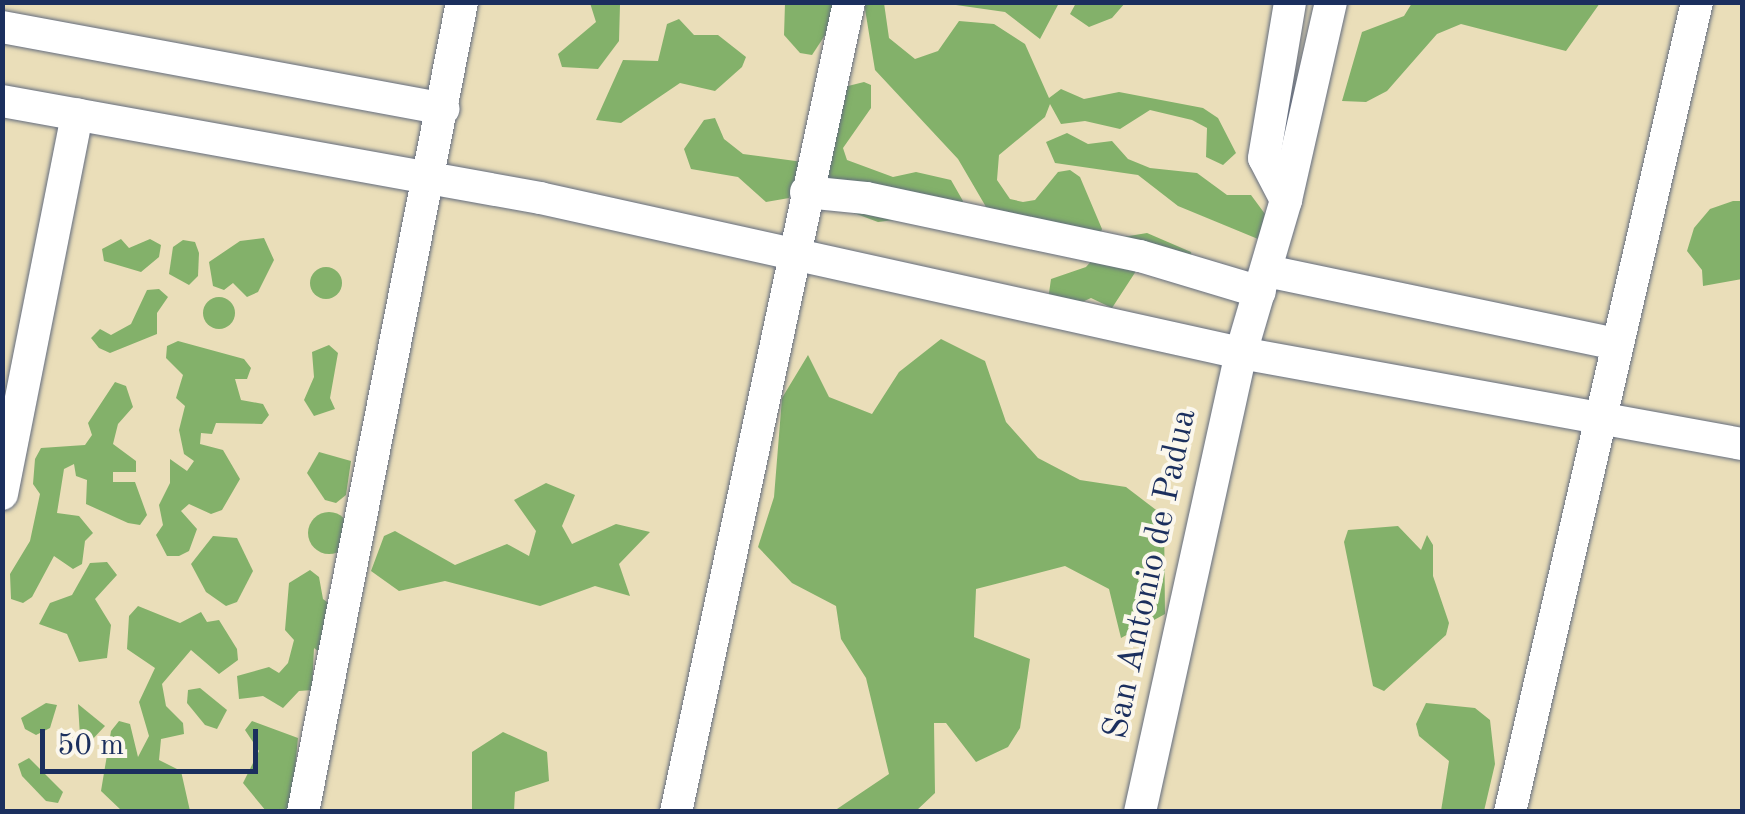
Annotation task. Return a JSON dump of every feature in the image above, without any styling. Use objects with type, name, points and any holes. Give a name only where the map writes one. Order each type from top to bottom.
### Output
[{"type":"street","points":[[303,812],[462,2]]},
{"type":"street","points":[[676,812],[848,2]]},
{"type":"street","points":[[1286,200],[1264,158],[1290,2]]},
{"type":"street","name":"San Antonio de Padua","points":[[1140,812],[1241,353],[1286,200],[1331,2]]},
{"type":"street","points":[[1510,812],[1697,2]]},
{"type":"street","points":[[2,27],[443,110]]},
{"type":"street","points":[[2,101],[429,178],[793,250],[1241,353],[1742,444]]},
{"type":"street","points":[[2,494],[77,114]]},
{"type":"street","points":[[806,192],[866,198],[1264,281],[1615,344]]},
{"type":"green space","points":[[1059,2],[1040,39],[1005,12],[942,3]]},
{"type":"green space","points":[[1076,2],[1125,3],[1112,18],[1089,27],[1070,14]]},
{"type":"green space","points":[[1412,2],[1600,3],[1566,51],[1461,24],[1437,34],[1387,91],[1366,102],[1342,101],[1362,32],[1404,16]]},
{"type":"green space","points":[[590,3],[643,3],[620,5],[619,41],[598,69],[562,67],[558,54],[596,22]]},
{"type":"green space","points":[[785,3],[832,3],[833,23],[812,55],[800,53],[784,35]]},
{"type":"green space","points":[[864,3],[884,3],[889,38],[915,59],[938,51],[959,21],[994,24],[1025,44],[1049,98],[1061,89],[1084,99],[1119,92],[1203,108],[1218,118],[1236,153],[1223,165],[1206,157],[1207,128],[1192,120],[1150,110],[1120,129],[1085,121],[1061,124],[1050,104],[1045,117],[999,155],[997,180],[1010,199],[1023,202],[1035,200],[1058,172],[1070,170],[1080,177],[1102,229],[1099,239],[996,224],[958,159],[875,70]]},
{"type":"green space","points":[[679,19],[694,35],[718,35],[746,57],[742,67],[715,91],[680,83],[621,123],[596,120],[623,60],[658,61],[667,24]]},
{"type":"green space","points":[[864,82],[871,85],[871,108],[843,148],[847,160],[893,177],[916,172],[951,180],[963,201],[958,212],[878,222],[843,209],[824,192],[840,88]]},
{"type":"green space","points":[[715,118],[724,139],[743,154],[803,162],[789,198],[766,202],[738,177],[691,169],[684,149],[704,120]]},
{"type":"green space","points":[[1067,133],[1088,144],[1112,141],[1128,159],[1150,168],[1197,173],[1227,195],[1251,195],[1265,214],[1258,239],[1178,206],[1138,175],[1055,163],[1046,142]]},
{"type":"green space","points":[[1742,201],[1742,279],[1703,286],[1702,270],[1687,251],[1694,228],[1710,209]]},
{"type":"green space","points":[[1147,233],[1191,252],[1193,264],[1138,268],[1112,308],[1091,298],[1071,307],[1048,300],[1051,279],[1086,267],[1111,239]]},
{"type":"green space","points":[[264,238],[274,260],[258,292],[247,297],[233,283],[224,290],[213,286],[209,262],[240,241]]},
{"type":"green space","points":[[121,239],[129,248],[150,239],[161,245],[159,257],[141,272],[104,261],[102,249]]},
{"type":"green space","points":[[183,240],[195,242],[199,253],[198,276],[189,285],[169,274],[173,247]]},
{"type":"green space","points":[[326,267],[337,272],[342,283],[337,294],[326,299],[315,294],[310,283],[315,272]]},
{"type":"green space","points":[[159,289],[168,297],[157,313],[157,334],[110,353],[99,348],[91,338],[100,329],[111,335],[131,324],[147,290]]},
{"type":"green space","points":[[219,297],[230,302],[235,313],[230,324],[219,329],[208,324],[203,313],[208,302]]},
{"type":"green space","points":[[941,339],[985,361],[1006,422],[1038,458],[1080,480],[1126,487],[1164,516],[1165,614],[1121,638],[1109,589],[1065,566],[976,589],[974,637],[1030,659],[1020,728],[1008,747],[976,762],[946,723],[934,723],[935,793],[916,811],[834,811],[889,774],[866,678],[841,639],[836,606],[792,583],[758,547],[774,497],[782,398],[808,355],[829,397],[872,414],[899,372]]},
{"type":"green space","points":[[178,341],[244,359],[251,368],[247,379],[235,379],[241,400],[263,404],[269,415],[262,424],[216,423],[212,434],[201,433],[200,444],[223,450],[240,479],[222,510],[211,514],[189,504],[181,511],[197,529],[189,551],[167,556],[156,535],[163,525],[159,505],[170,483],[170,459],[187,471],[194,461],[184,454],[179,430],[185,406],[176,398],[183,375],[166,358],[167,346]]},
{"type":"green space","points":[[329,345],[338,353],[330,398],[335,409],[314,416],[304,400],[314,377],[312,352]]},
{"type":"green space","points":[[115,382],[126,386],[133,407],[118,424],[113,444],[136,461],[136,472],[113,472],[113,482],[135,482],[147,515],[140,525],[128,523],[86,504],[87,480],[76,476],[74,464],[64,469],[57,513],[79,516],[93,533],[85,541],[82,564],[73,569],[54,556],[32,597],[23,603],[11,599],[10,574],[30,541],[40,494],[33,484],[35,459],[41,448],[85,445],[92,435],[88,423]]},
{"type":"green space","points":[[319,452],[351,461],[346,495],[336,503],[325,500],[307,473]]},
{"type":"green space","points":[[546,483],[575,495],[562,526],[572,544],[616,524],[650,532],[619,564],[630,596],[595,586],[540,606],[445,581],[399,591],[371,571],[384,536],[395,531],[455,565],[507,544],[529,556],[536,531],[514,500]]},
{"type":"green space","points":[[329,512],[344,518],[350,533],[344,548],[329,554],[314,548],[308,533],[314,518]]},
{"type":"green space","points":[[1398,526],[1421,550],[1427,535],[1433,545],[1433,576],[1449,623],[1446,635],[1384,691],[1373,686],[1344,542],[1348,530]]},
{"type":"green space","points":[[213,536],[237,538],[253,571],[237,602],[226,606],[206,592],[191,564]]},
{"type":"green space","points":[[107,562],[117,575],[95,599],[111,625],[107,658],[79,662],[67,634],[39,624],[50,603],[72,595],[90,563]]},
{"type":"green space","points":[[310,570],[319,577],[323,599],[352,621],[352,641],[322,654],[314,648],[312,690],[299,691],[283,708],[263,696],[239,699],[237,676],[269,667],[279,673],[288,663],[294,640],[285,630],[289,583]]},
{"type":"green space","points":[[138,606],[180,623],[201,612],[207,622],[219,620],[237,649],[238,660],[219,674],[191,650],[162,684],[166,706],[183,723],[184,734],[161,739],[159,760],[181,771],[190,811],[122,811],[101,791],[111,731],[119,721],[130,724],[138,757],[149,736],[139,702],[155,668],[127,649],[129,616]]},
{"type":"green space","points":[[200,688],[227,710],[217,729],[205,725],[187,703],[188,690]]},
{"type":"green space","points":[[46,703],[57,705],[50,728],[36,735],[25,729],[21,718]]},
{"type":"green space","points":[[1426,703],[1475,708],[1490,720],[1495,764],[1484,811],[1441,811],[1449,761],[1419,736],[1416,724]]},
{"type":"green space","points":[[78,704],[105,726],[90,742],[80,736]]},
{"type":"green space","points":[[252,721],[298,738],[291,811],[266,811],[243,783],[259,751],[245,730]]},
{"type":"green space","points":[[503,732],[547,752],[549,781],[515,792],[514,811],[472,811],[472,752]]},
{"type":"green space","points":[[29,758],[63,792],[58,803],[46,801],[22,776],[18,764]]}]
